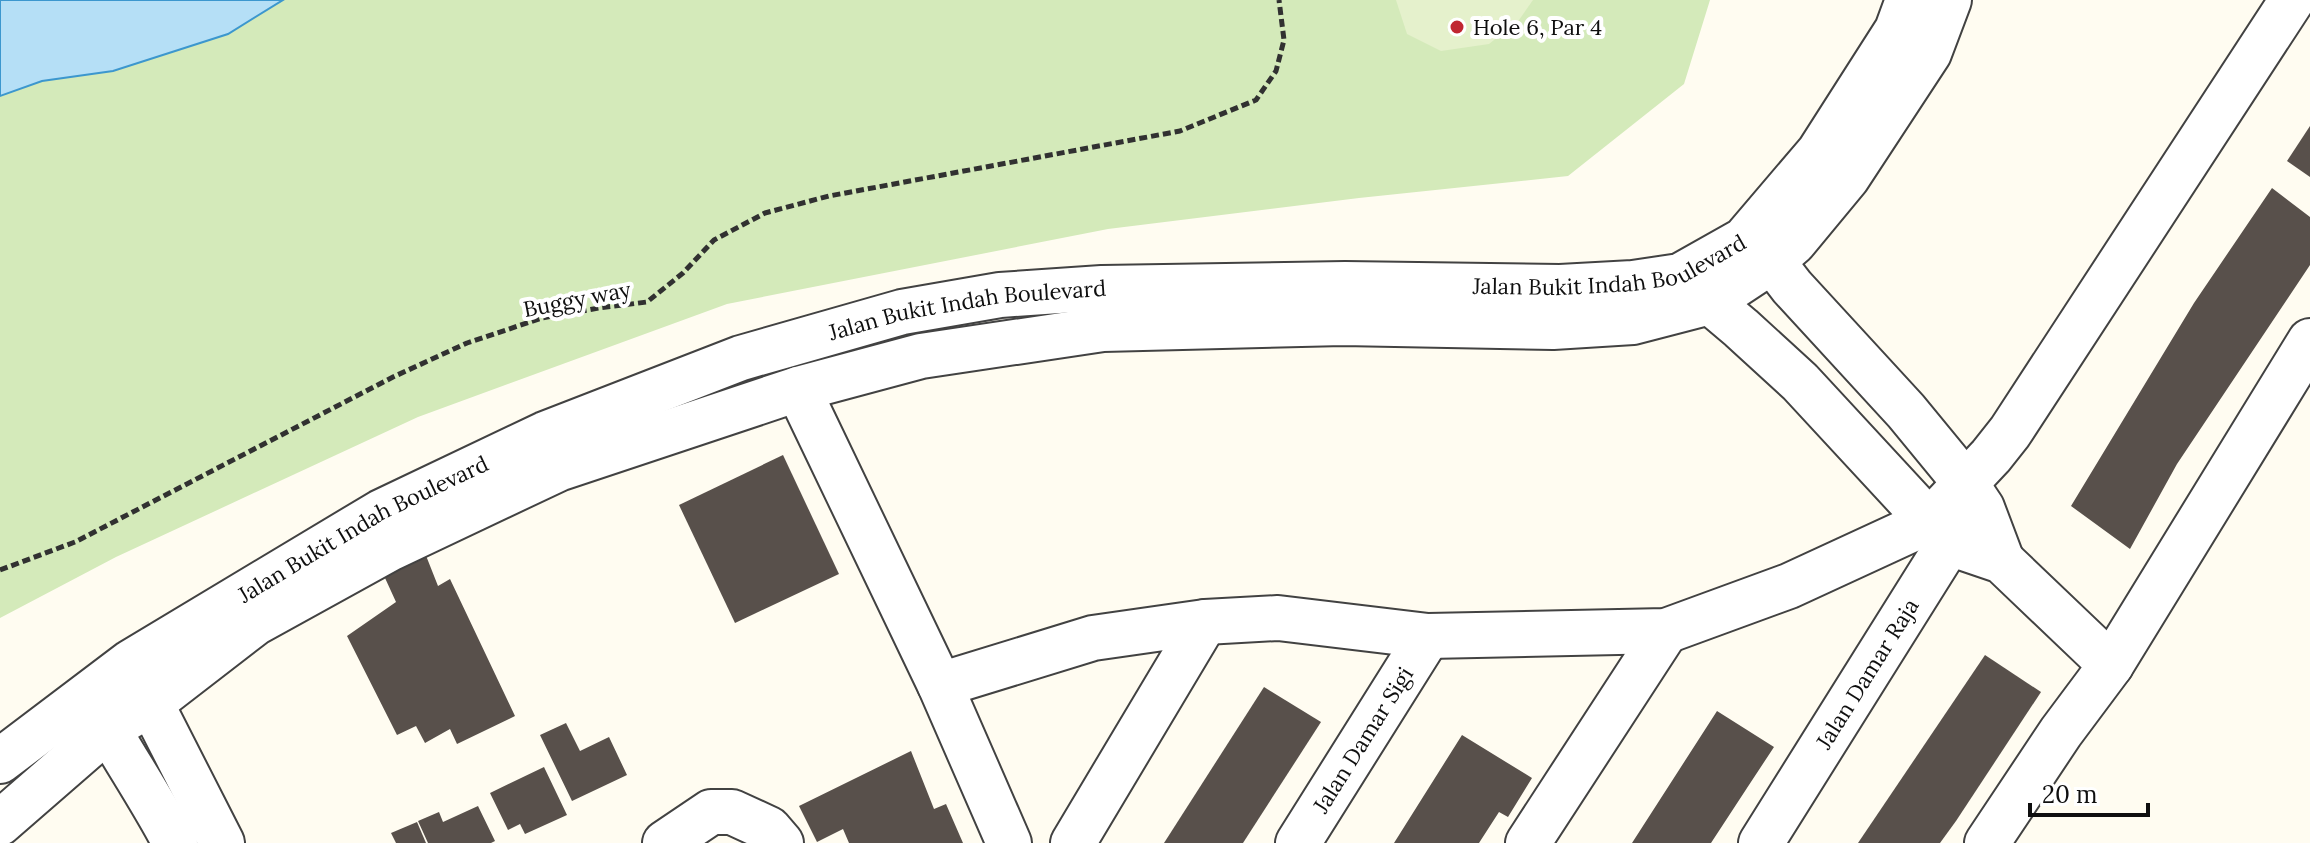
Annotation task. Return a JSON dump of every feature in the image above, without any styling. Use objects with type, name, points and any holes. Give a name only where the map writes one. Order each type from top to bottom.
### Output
[{"type":"street","name":"Jalan Bukit Indah Boulevard","points":[[1758,251],[1897,30],[1908,0]]},
{"type":"street","points":[[0,823],[98,711],[150,704],[255,623],[391,548],[558,469],[798,389],[921,356],[1103,329],[1343,323],[1553,327],[1633,322],[1758,251],[1794,242],[1847,178],[1929,53],[1949,0]]},
{"type":"street","points":[[940,685],[1093,638],[1205,622],[1278,618],[1428,636],[1666,631],[1940,532],[1974,496],[2010,432],[2292,0]]},
{"type":"street","points":[[1758,251],[1906,411],[1974,496],[2002,561]]},
{"type":"street","name":"Jalan Bukit Indah Boulevard","points":[[0,761],[98,711],[131,662],[381,512],[545,434],[741,358],[902,312],[1000,295],[1102,288],[1345,284],[1560,287],[1633,283],[1695,289]]},
{"type":"street","points":[[1695,289],[1800,382],[1940,532],[2002,561],[2111,665]]},
{"type":"street","points":[[1987,843],[2061,732],[2111,665],[2310,341]]},
{"type":"street","points":[[798,389],[940,685],[1009,843]]},
{"type":"street","name":"Jalan Damar Raja","points":[[1761,843],[1940,532]]},
{"type":"street","points":[[1073,843],[1205,622]]},
{"type":"street","points":[[1528,843],[1666,631]]},
{"type":"street","name":"Jalan Damar Sigi","points":[[1298,843],[1428,636]]},
{"type":"street","points":[[131,662],[222,843]]},
{"type":"street","points":[[98,711],[175,843]]},
{"type":"street","points":[[665,843],[711,812],[732,812],[769,829],[781,843]]},
{"type":"path","name":"Buggy way","points":[[0,570],[75,542],[393,377],[467,343],[542,318],[647,302],[683,273],[714,240],[765,213],[829,196],[1180,131],[1256,100],[1276,71],[1284,40],[1279,0]]},
{"type":"green space","points":[[0,0],[1710,0],[1684,84],[1568,176],[1108,229],[727,304],[418,417],[116,557],[0,618]]},
{"type":"green space","name":"Hole 6, Par 4","points":[[1396,0],[1533,0],[1519,20],[1489,44],[1441,51],[1407,34]]},
{"type":"water","points":[[0,0],[283,0],[228,34],[113,71],[42,81],[0,96]]},
{"type":"building","points":[[2310,126],[2310,177],[2287,161]]},
{"type":"building","points":[[2272,188],[2310,217],[2310,265],[2177,464],[2130,549],[2071,506],[2194,303]]},
{"type":"building","points":[[783,455],[839,574],[735,623],[679,505]]},
{"type":"building","points":[[423,548],[438,586],[450,579],[515,716],[457,744],[450,729],[425,743],[416,726],[397,735],[347,636],[396,602],[380,567]]},
{"type":"building","points":[[1985,655],[2041,692],[1956,821],[1940,843],[1858,843]]},
{"type":"building","points":[[1264,687],[1321,722],[1243,843],[1164,843]]},
{"type":"building","points":[[1717,711],[1774,747],[1711,843],[1632,843]]},
{"type":"building","points":[[566,723],[580,751],[609,737],[627,775],[572,801],[540,735]]},
{"type":"building","points":[[1462,735],[1532,778],[1508,817],[1499,812],[1479,843],[1394,843]]},
{"type":"building","points":[[911,751],[934,809],[946,804],[963,843],[849,843],[843,829],[817,842],[799,806]]},
{"type":"building","points":[[544,767],[567,815],[525,834],[520,824],[508,830],[490,793]]},
{"type":"building","points":[[478,806],[495,841],[428,843],[418,821],[439,812],[443,822]]},
{"type":"building","points":[[417,822],[426,843],[396,843],[391,833]]},
{"type":"place","name":"Hole 6, Par 4","points":[[1457,27]]}]
